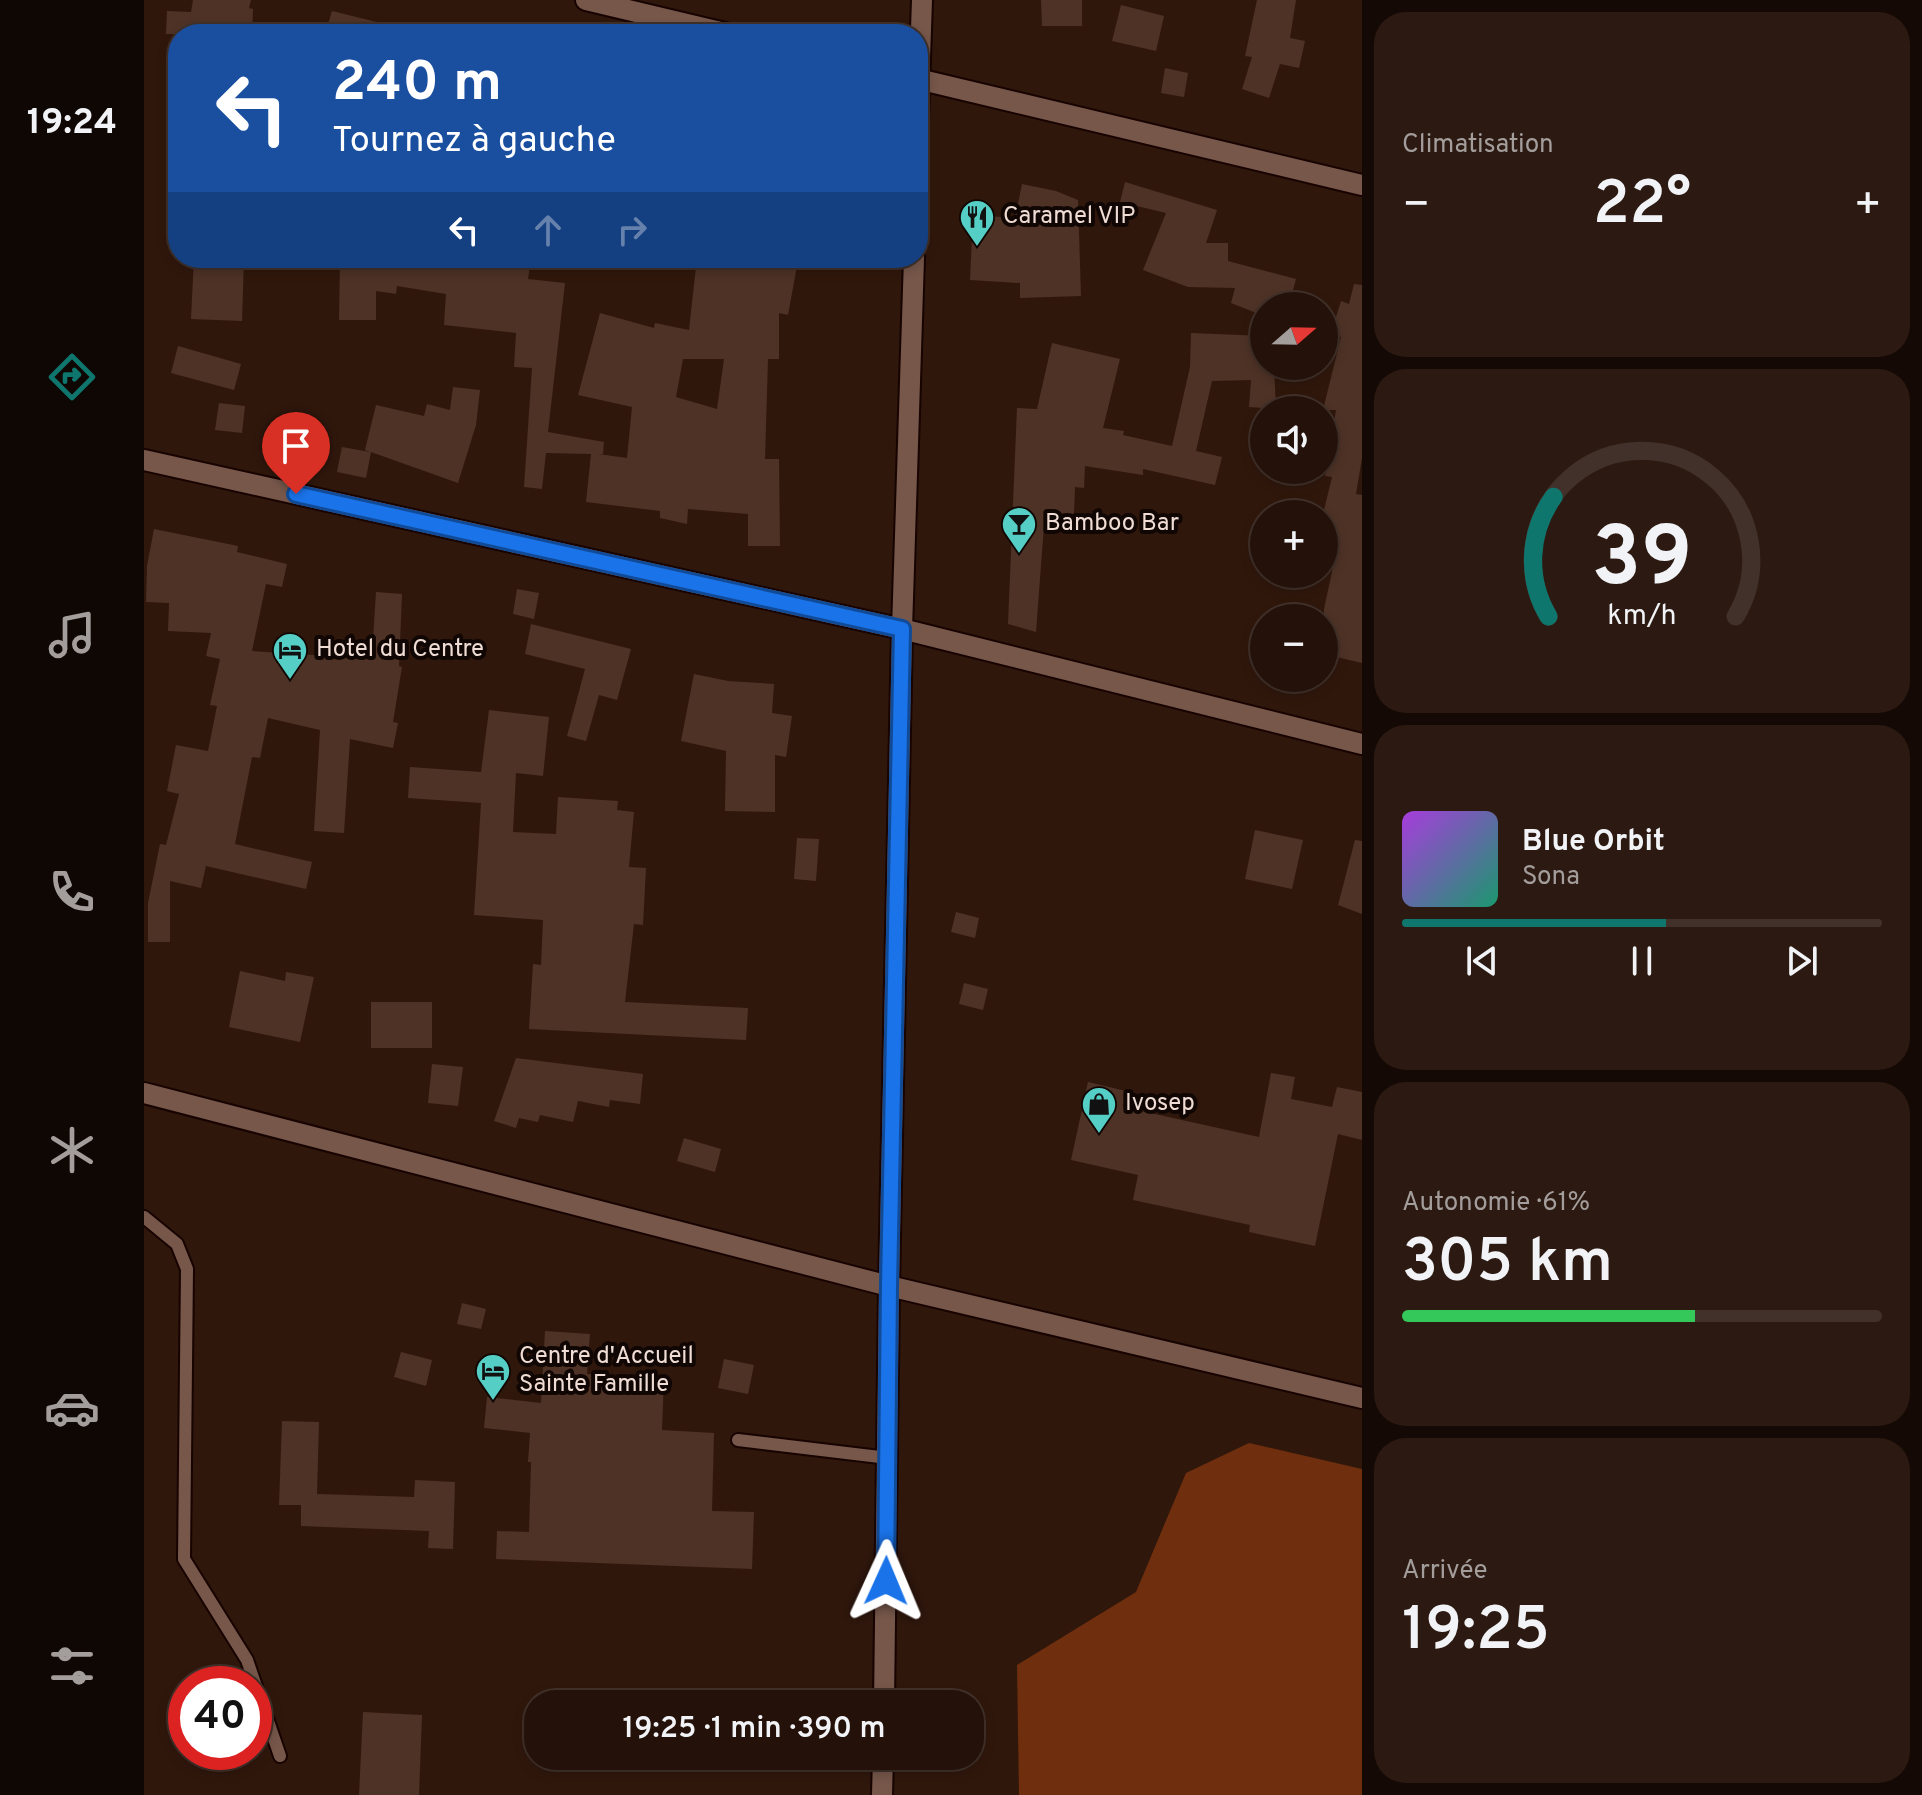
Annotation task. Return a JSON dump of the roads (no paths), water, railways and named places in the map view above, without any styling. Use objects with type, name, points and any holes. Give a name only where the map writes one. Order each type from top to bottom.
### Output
[{"type":"street","points":[[586,0],[687,24]]},
{"type":"street","points":[[921,24],[922,0]]},
{"type":"street","points":[[928,81],[1362,185]]},
{"type":"street","points":[[884,1690],[902,629],[914,268]]},
{"type":"street","points":[[144,460],[902,629],[1362,744]]},
{"type":"street","points":[[144,1093],[889,1286],[1362,1398]]},
{"type":"street","points":[[882,1795],[883,1770]]},
{"type":"lane","points":[[144,1217],[177,1244],[187,1269],[184,1559],[247,1660],[280,1756]]},
{"type":"lane","points":[[738,1440],[888,1458]]},
{"type":"place","name":"Caramel VIP","points":[[977,248]]},
{"type":"place","name":"Bamboo Bar","points":[[1019,555]]},
{"type":"place","name":"Hotel du Centre","points":[[290,681]]},
{"type":"place","name":"Ivosep","points":[[1099,1135]]},
{"type":"place","name":"Centre d'Accueil Sainte Famille","points":[[493,1402]]}]
